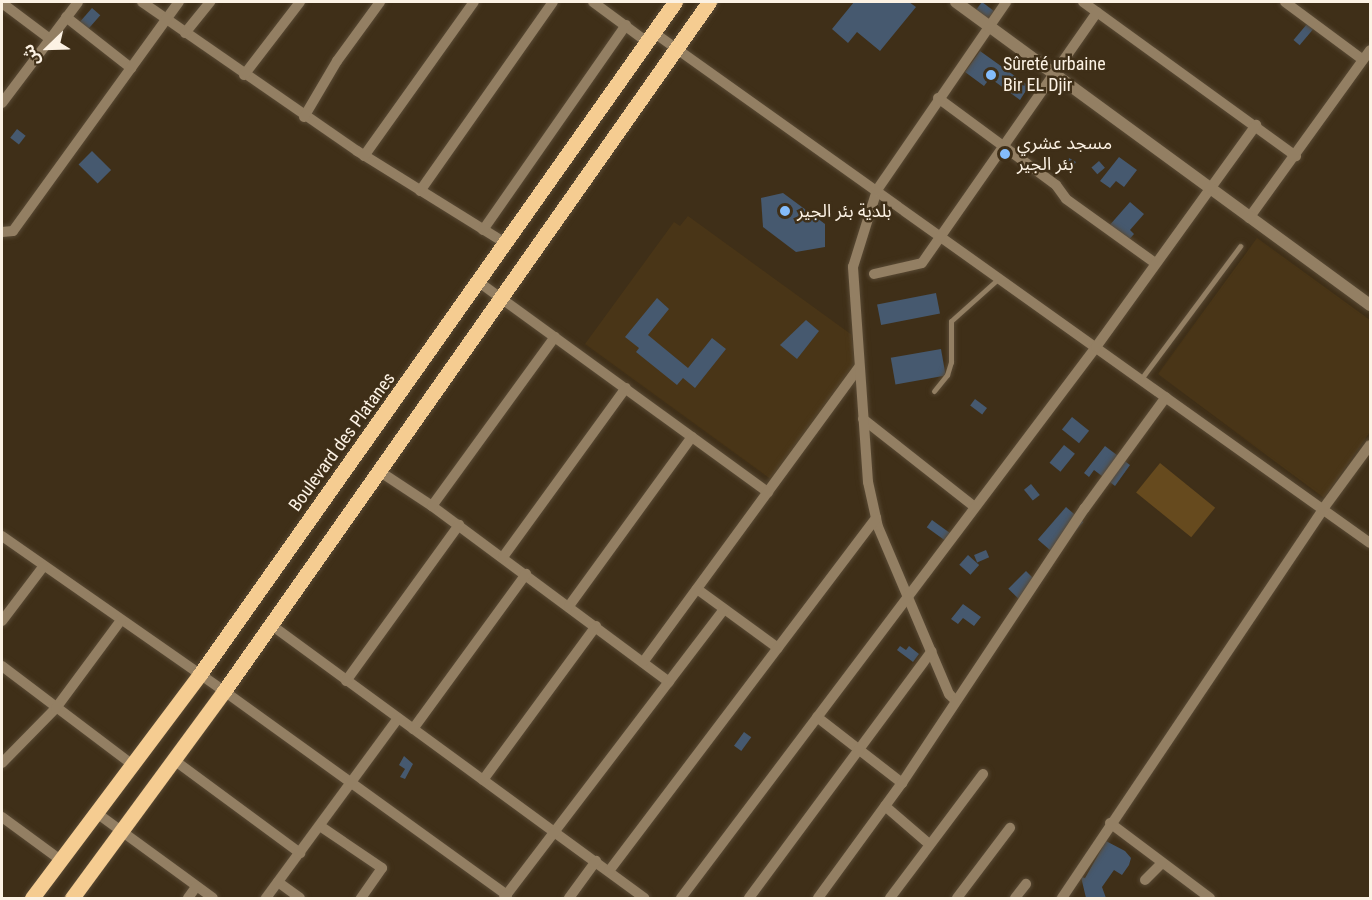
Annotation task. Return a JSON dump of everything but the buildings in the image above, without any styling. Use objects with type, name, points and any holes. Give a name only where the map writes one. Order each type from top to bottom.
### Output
[{"type":"main road","name":"Boulevard des Platanes","points":[[32,898],[134,766],[507,244],[675,2]]},
{"type":"main road","points":[[72,898],[224,691],[709,2]]},
{"type":"street","points":[[2,103],[78,2]]},
{"type":"street","points":[[142,2],[304,117],[507,244]]},
{"type":"street","points":[[2,232],[14,231],[179,2]]},
{"type":"street","points":[[185,33],[210,2]]},
{"type":"street","points":[[244,75],[300,2]]},
{"type":"street","points":[[304,117],[337,61],[380,2]]},
{"type":"street","points":[[364,156],[474,2]]},
{"type":"street","points":[[420,191],[553,2]]},
{"type":"street","points":[[593,2],[626,25],[676,48],[1371,543]]},
{"type":"street","points":[[956,2],[1371,305]]},
{"type":"street","points":[[956,700],[932,651],[876,518],[868,482],[854,267],[877,190],[1006,2]]},
{"type":"street","points":[[1083,2],[1296,156]]},
{"type":"street","points":[[1285,2],[1363,60]]},
{"type":"street","points":[[2,3],[50,39]]},
{"type":"street","points":[[874,274],[922,263],[1003,144],[1056,74],[1097,12]]},
{"type":"street","points":[[66,17],[131,68]]},
{"type":"street","points":[[483,230],[626,25]]},
{"type":"street","points":[[1249,218],[1371,50]]},
{"type":"street","points":[[2,83],[11,90]]},
{"type":"street","points":[[938,98],[1056,185],[1066,200],[1155,263]]},
{"type":"street","points":[[681,898],[1096,347],[1256,125]]},
{"type":"street","points":[[480,282],[768,492]]},
{"type":"street","points":[[432,506],[555,337]]},
{"type":"street","points":[[644,662],[859,367]]},
{"type":"street","points":[[503,557],[626,388]]},
{"type":"street","points":[[818,898],[902,783],[956,700],[1166,397]]},
{"type":"street","points":[[863,419],[975,507]]},
{"type":"street","points":[[569,606],[692,437]]},
{"type":"street","points":[[1062,898],[1110,823],[1323,509],[1371,445]]},
{"type":"street","points":[[379,471],[503,557],[669,682]]},
{"type":"street","points":[[609,871],[876,518]]},
{"type":"street","points":[[346,681],[459,525]]},
{"type":"street","points":[[2,536],[224,691],[505,897],[724,609]]},
{"type":"street","points":[[2,621],[44,567]]},
{"type":"street","points":[[413,729],[526,574]]},
{"type":"street","points":[[697,589],[778,648]]},
{"type":"street","points":[[2,763],[56,708],[121,620]]},
{"type":"street","points":[[270,624],[644,898]]},
{"type":"street","points":[[483,780],[596,626]]},
{"type":"street","points":[[749,898],[932,651]]},
{"type":"street","points":[[2,666],[134,766]]},
{"type":"street","points":[[817,717],[902,783]]},
{"type":"street","points":[[266,898],[352,785],[398,718]]},
{"type":"street","points":[[174,760],[300,853]]},
{"type":"street","points":[[890,898],[982,774]]},
{"type":"street","points":[[885,806],[928,844]]},
{"type":"street","points":[[98,814],[213,898]]},
{"type":"street","points":[[2,817],[62,861]]},
{"type":"street","points":[[1110,823],[1210,898]]},
{"type":"street","points":[[320,826],[382,868],[360,898]]},
{"type":"street","points":[[957,898],[1010,828]]},
{"type":"street","points":[[569,898],[596,861]]},
{"type":"street","points":[[1145,880],[1162,863]]},
{"type":"street","points":[[278,882],[300,898]]},
{"type":"street","points":[[1015,898],[1026,884]]},
{"type":"street","points":[[188,898],[196,886]]},
{"type":"lane","points":[[1141,379],[1240,246]]},
{"type":"lane","points":[[934,391],[947,375],[951,362],[951,321],[1000,278]]},
{"type":"shaded area","points":[[688,216],[852,335],[855,365],[772,480],[585,344],[674,222],[680,226]]},
{"type":"shaded area","points":[[1257,238],[1370,320],[1370,432],[1324,498],[1158,374]]},
{"type":"shaded area","points":[[1160,463],[1215,508],[1191,537],[1136,493]]},
{"type":"place","name":"Sûreté urbaine Bir EL Djir","points":[[991,75]]},
{"type":"place","name":"مسجد عشري بئر الجير","points":[[1005,154]]},
{"type":"place","name":"بلدية بئر الجير","points":[[785,211]]}]
